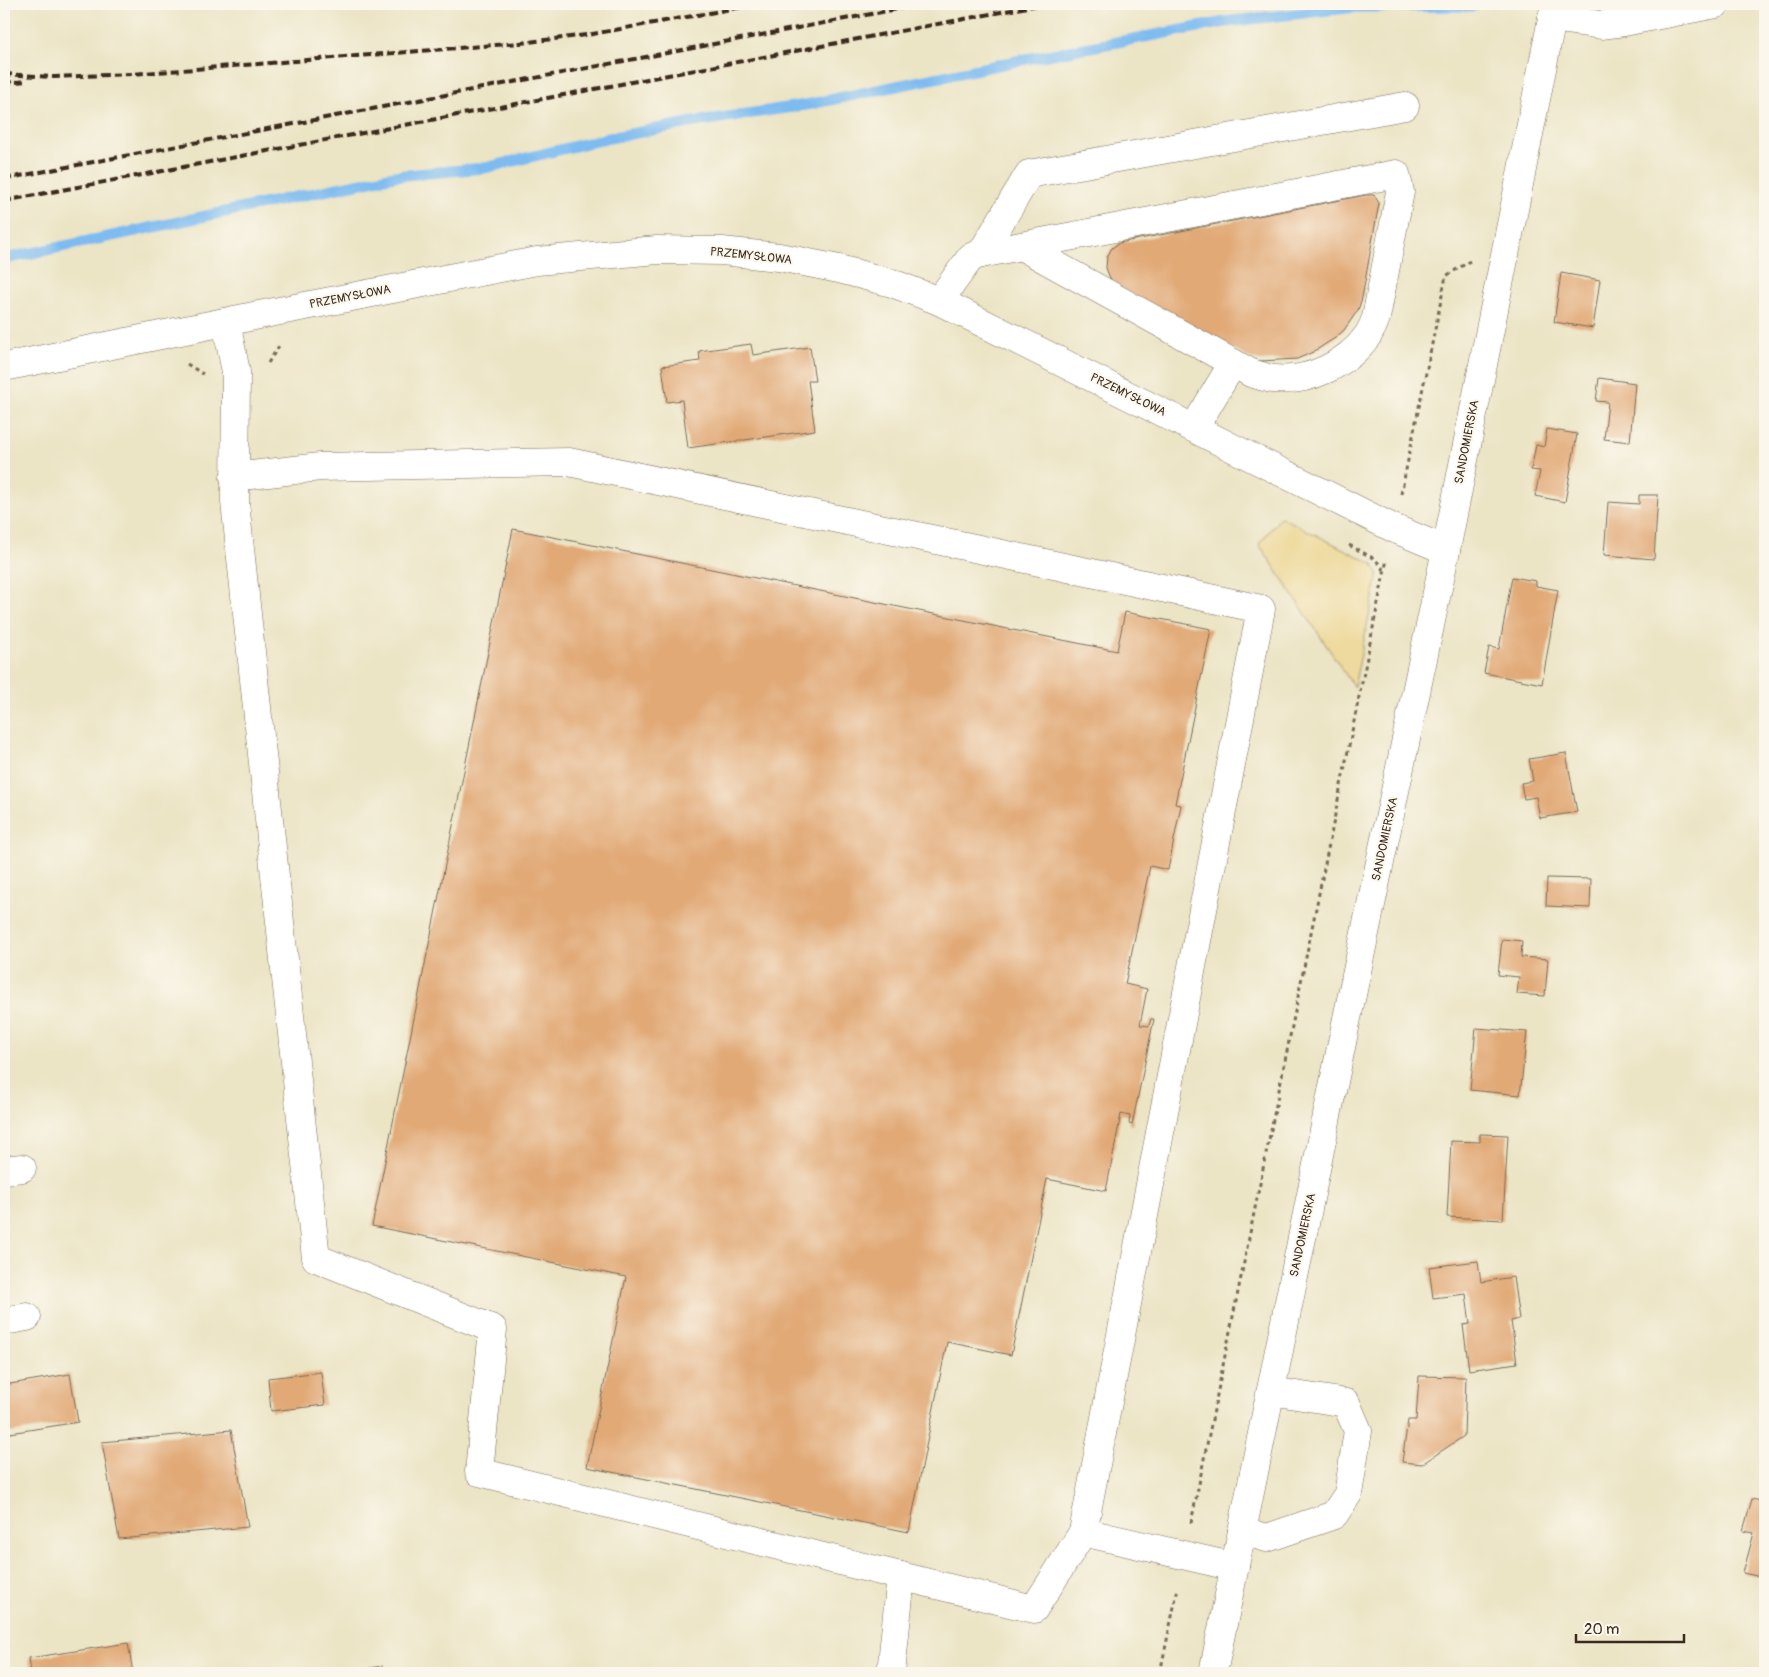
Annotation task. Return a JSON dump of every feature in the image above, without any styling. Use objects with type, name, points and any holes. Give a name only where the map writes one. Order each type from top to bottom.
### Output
[{"type":"street","points":[[1553,11],[1601,25],[1716,4]]},
{"type":"street","name":"SANDOMIERSKA","points":[[1213,1673],[1446,550],[1553,11]]},
{"type":"street","points":[[981,254],[1029,174],[1405,106]]},
{"type":"street","points":[[939,301],[971,258],[981,254],[1020,246],[1396,174],[1400,192],[1376,318],[1368,336],[1337,363],[1321,372],[1298,378],[1274,379],[1251,373],[1020,246]]},
{"type":"street","name":"PRZEMYSŁOWA","points":[[4,367],[538,261],[657,250],[722,252],[779,257],[839,269],[892,283],[939,301],[1394,528],[1446,550]]},
{"type":"street","points":[[226,322],[236,368],[234,477],[236,512],[316,1258],[493,1329],[479,1472],[1034,1609],[1083,1532],[1153,1177],[1260,609],[569,462],[320,467],[234,477]]},
{"type":"street","points":[[1194,428],[1233,363]]},
{"type":"street","points":[[1242,1531],[1268,1538],[1334,1515],[1348,1494],[1358,1431],[1346,1404],[1270,1391]]},
{"type":"street","points":[[1083,1532],[1235,1567]]},
{"type":"street","points":[[891,1673],[901,1576]]},
{"type":"path","points":[[1405,473],[1446,276],[1474,259]]},
{"type":"path","points":[[183,362],[202,374],[269,363],[276,349],[281,344]]},
{"type":"path","points":[[1160,1673],[1384,571],[1374,559],[1349,545]]},
{"type":"sand","points":[[1281,517],[1373,564],[1378,574],[1354,687],[1259,544]]},
{"type":"building","points":[[1374,195],[1379,203],[1362,298],[1358,310],[1344,330],[1335,338],[1313,352],[1297,359],[1260,361],[1247,357],[1119,288],[1110,278],[1106,268],[1107,257],[1112,248],[1119,243]]},
{"type":"building","points":[[1561,273],[1600,280],[1593,328],[1554,322]]},
{"type":"building","points":[[751,344],[753,355],[810,347],[815,381],[808,381],[815,430],[688,448],[682,400],[667,402],[662,366],[700,361],[699,351]]},
{"type":"building","points":[[1599,378],[1635,383],[1630,442],[1604,439],[1608,402],[1596,401]]},
{"type":"building","points":[[1547,429],[1577,434],[1565,502],[1535,496],[1540,471],[1531,470],[1536,445],[1544,447]]},
{"type":"building","points":[[1639,495],[1658,495],[1654,559],[1604,555],[1608,502],[1639,504]]},
{"type":"building","points":[[513,529],[1117,651],[1125,612],[1211,629],[1175,804],[1181,805],[1168,870],[1150,866],[1125,984],[1147,989],[1140,1025],[1149,1026],[1151,1019],[1154,1019],[1132,1125],[1129,1124],[1130,1116],[1121,1114],[1106,1191],[1047,1179],[1011,1355],[947,1342],[909,1532],[587,1467],[626,1277],[372,1226]]},
{"type":"building","points":[[1512,577],[1536,581],[1536,586],[1558,590],[1542,684],[1484,673],[1489,647],[1499,649]]},
{"type":"building","points":[[1566,753],[1577,812],[1540,818],[1536,797],[1524,799],[1521,783],[1533,781],[1529,759]]},
{"type":"building","points":[[1547,878],[1591,879],[1590,908],[1546,906]]},
{"type":"building","points":[[1502,939],[1522,941],[1521,957],[1548,959],[1545,996],[1517,994],[1519,977],[1498,975]]},
{"type":"building","points":[[1476,1028],[1527,1032],[1520,1095],[1470,1090]]},
{"type":"building","points":[[1480,1134],[1508,1135],[1503,1220],[1447,1217],[1451,1141],[1480,1142]]},
{"type":"building","points":[[1478,1261],[1481,1282],[1513,1277],[1519,1319],[1511,1321],[1517,1363],[1469,1370],[1463,1325],[1470,1324],[1466,1294],[1433,1298],[1429,1267]]},
{"type":"building","points":[[321,1372],[325,1405],[271,1411],[268,1378]]},
{"type":"building","points":[[70,1374],[78,1422],[4,1434],[4,1385]]},
{"type":"building","points":[[1419,1376],[1466,1377],[1464,1436],[1422,1464],[1402,1462],[1408,1420],[1416,1420]]},
{"type":"building","points":[[231,1430],[248,1527],[119,1539],[102,1442]]},
{"type":"building","points":[[1752,1499],[1765,1502],[1765,1578],[1743,1573],[1754,1533],[1743,1531]]},
{"type":"building","points":[[128,1643],[133,1673],[31,1673],[29,1658]]},
{"type":"building","points":[[383,1666],[384,1673],[346,1673],[346,1672]]},
{"type":"waterway","points":[[4,259],[394,176],[485,168],[604,139],[694,122],[806,105],[1026,59],[1225,22],[1356,7],[1474,6]]},
{"type":"railway","points":[[4,74],[54,77],[132,74],[520,43],[587,35],[759,4]]},
{"type":"railway","points":[[4,179],[924,4]]},
{"type":"railway","points":[[4,201],[1043,4]]},
{"type":"railway","points":[[4,83],[27,81]]}]
